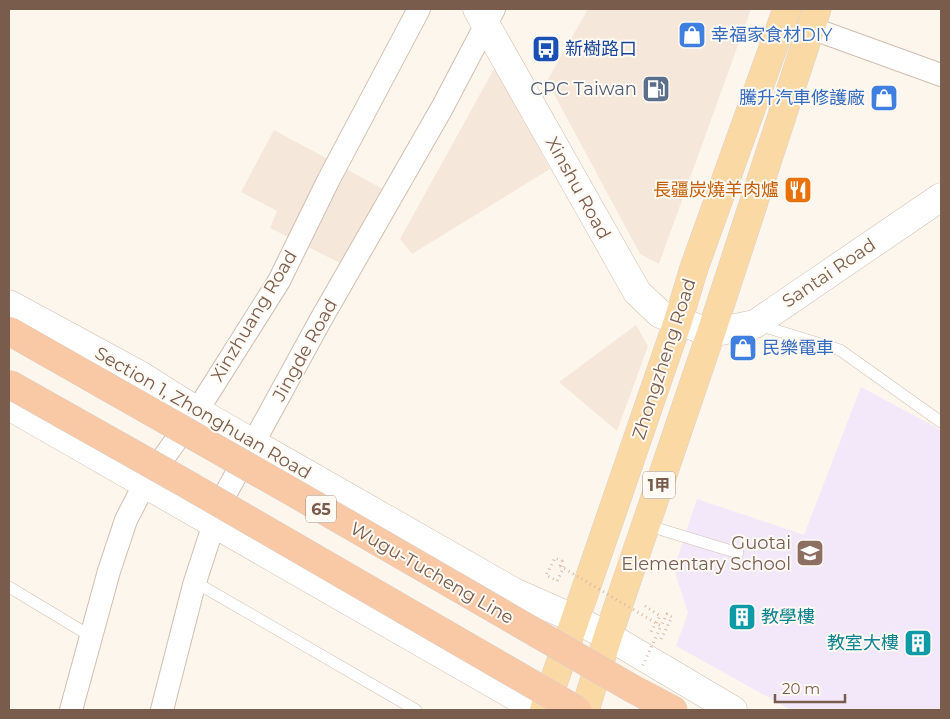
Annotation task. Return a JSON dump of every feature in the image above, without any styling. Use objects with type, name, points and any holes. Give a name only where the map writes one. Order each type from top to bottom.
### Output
[{"type":"highway","name":"Wugu-Tucheng Line","points":[[9,332],[287,489],[632,689],[673,710]]},
{"type":"highway","points":[[9,384],[174,477],[576,710]]},
{"type":"main road","name":"Zhongzheng Road","points":[[544,710],[678,321],[694,268],[787,9]]},
{"type":"main road","name":"Zhongzheng Road","points":[[585,710],[814,18]]},
{"type":"street","name":"Xinzhuang Road","points":[[71,710],[92,637],[108,571],[126,520],[144,485],[197,411],[279,281],[329,179],[419,9]]},
{"type":"street","name":"Xinshu Road","points":[[486,14],[637,292],[660,314],[711,333]]},
{"type":"street","name":"Jingde Road","points":[[162,710],[195,582],[221,502],[320,321],[442,108],[486,14]]},
{"type":"street","points":[[814,18],[941,75]]},
{"type":"street","name":"Santai Road","points":[[711,333],[755,324],[941,197]]},
{"type":"street","name":"Section 1, Zhonghuan Road","points":[[9,304],[140,375],[197,411],[514,592],[608,636],[733,710]]},
{"type":"street","points":[[9,406],[539,710]]},
{"type":"lane","points":[[755,324],[840,350],[941,422]]},
{"type":"lane","points":[[646,525],[738,553]]},
{"type":"lane","points":[[195,582],[416,710]]},
{"type":"lane","points":[[9,587],[92,637]]},
{"type":"path","points":[[566,564],[557,581],[546,575],[555,558],[562,561],[560,566],[661,626]]},
{"type":"path","points":[[641,603],[660,616],[649,636],[660,642],[672,617],[667,614],[661,626],[641,668]]},
{"type":"shaded area","points":[[588,9],[751,9],[659,264],[640,254],[547,81]]},
{"type":"shaded area","points":[[495,67],[550,169],[412,254],[400,239]]},
{"type":"shaded area","points":[[274,130],[383,189],[342,264],[270,228],[277,211],[241,192]]},
{"type":"shaded area","points":[[636,325],[648,346],[617,431],[559,382]]},
{"type":"shaded area","name":"Guotai Elementary School","points":[[861,387],[941,430],[941,710],[791,710],[676,646],[688,613],[674,569],[697,499],[804,535]]},
{"type":"place","name":"幸福家食材DIY","points":[[692,35]]},
{"type":"place","name":"新樹路口","points":[[546,49]]},
{"type":"place","name":"CPC Taiwan","points":[[656,89]]},
{"type":"place","name":"騰升汽車修護廠","points":[[884,98]]},
{"type":"place","name":"長疆炭燒羊肉爐","points":[[798,190]]},
{"type":"place","name":"民樂電車","points":[[743,348]]},
{"type":"place","name":"Guotai Elementary School","points":[[810,553]]},
{"type":"place","name":"教學樓","points":[[742,617]]},
{"type":"place","name":"教室大樓","points":[[918,643]]}]
